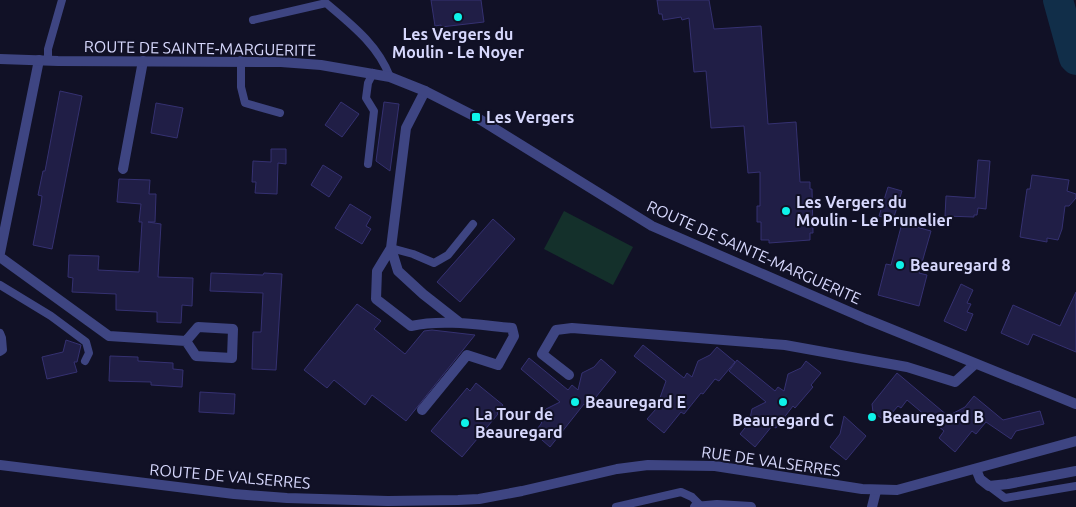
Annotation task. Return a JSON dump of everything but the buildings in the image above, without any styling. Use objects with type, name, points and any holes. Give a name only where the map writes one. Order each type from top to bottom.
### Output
[{"type":"street","name":"ROUTE DE SAINTE-MARGUERITE","points":[[0,59],[241,60],[321,65],[390,77],[426,91],[476,117],[652,226],[857,315],[1076,404]]},
{"type":"street","points":[[43,60],[0,255],[109,336],[186,341]]},
{"type":"street","points":[[123,169],[143,61]]},
{"type":"street","points":[[426,91],[406,128],[391,248],[398,272],[460,323]]},
{"type":"street","points":[[391,248],[377,271],[376,299],[411,326],[419,324],[460,323],[512,328],[514,336],[498,365],[467,355],[422,410]]},
{"type":"street","points":[[198,327],[233,329],[232,358],[196,356],[186,341],[198,327]]},
{"type":"street","points":[[569,375],[542,354],[556,330],[572,328],[786,345],[907,367],[955,382],[975,364]]},
{"type":"street","name":"RUE DE VALSERRES","points":[[458,500],[479,499],[522,492],[617,469],[657,464],[715,466],[876,490],[896,490],[1076,441]]},
{"type":"street","name":"ROUTE DE VALSERRES","points":[[0,465],[234,494],[388,501],[458,500]]},
{"type":"street","points":[[976,468],[980,479],[989,486],[1076,471]]},
{"type":"street","points":[[872,507],[876,490]]},
{"type":"street","points":[[698,507],[717,505],[751,507]]},
{"type":"lane","points":[[43,60],[62,0]]},
{"type":"lane","points":[[253,20],[326,3],[359,30],[375,48],[386,65],[390,77]]},
{"type":"lane","points":[[241,60],[242,87],[245,103],[280,112]]},
{"type":"lane","points":[[368,164],[374,111],[366,98],[368,83],[373,73]]},
{"type":"lane","points":[[391,248],[413,254],[434,263],[448,255],[473,224]]},
{"type":"lane","points":[[0,285],[51,316],[86,342],[88,353],[85,361]]},
{"type":"lane","points":[[0,333],[3,350],[0,352]]},
{"type":"lane","points":[[989,486],[1005,498],[1076,486]]},
{"type":"lane","points":[[616,507],[681,492],[692,497],[698,507]]},
{"type":"green space","points":[[564,211],[633,247],[613,285],[544,249]]},
{"type":"waterway","points":[[1058,0],[1076,60]]},
{"type":"place","name":"Les Vergers du Moulin - Le Noyer","points":[[458,17]]},
{"type":"place","name":"Les Vergers","points":[[476,117]]},
{"type":"place","name":"Les Vergers du Moulin - Le Prunelier","points":[[786,211]]},
{"type":"place","name":"Beauregard 8","points":[[900,265]]},
{"type":"place","name":"Beauregard E","points":[[575,402]]},
{"type":"place","name":"Beauregard C","points":[[783,402]]},
{"type":"place","name":"Beauregard B","points":[[872,417]]},
{"type":"place","name":"La Tour de Beauregard","points":[[465,423]]}]
